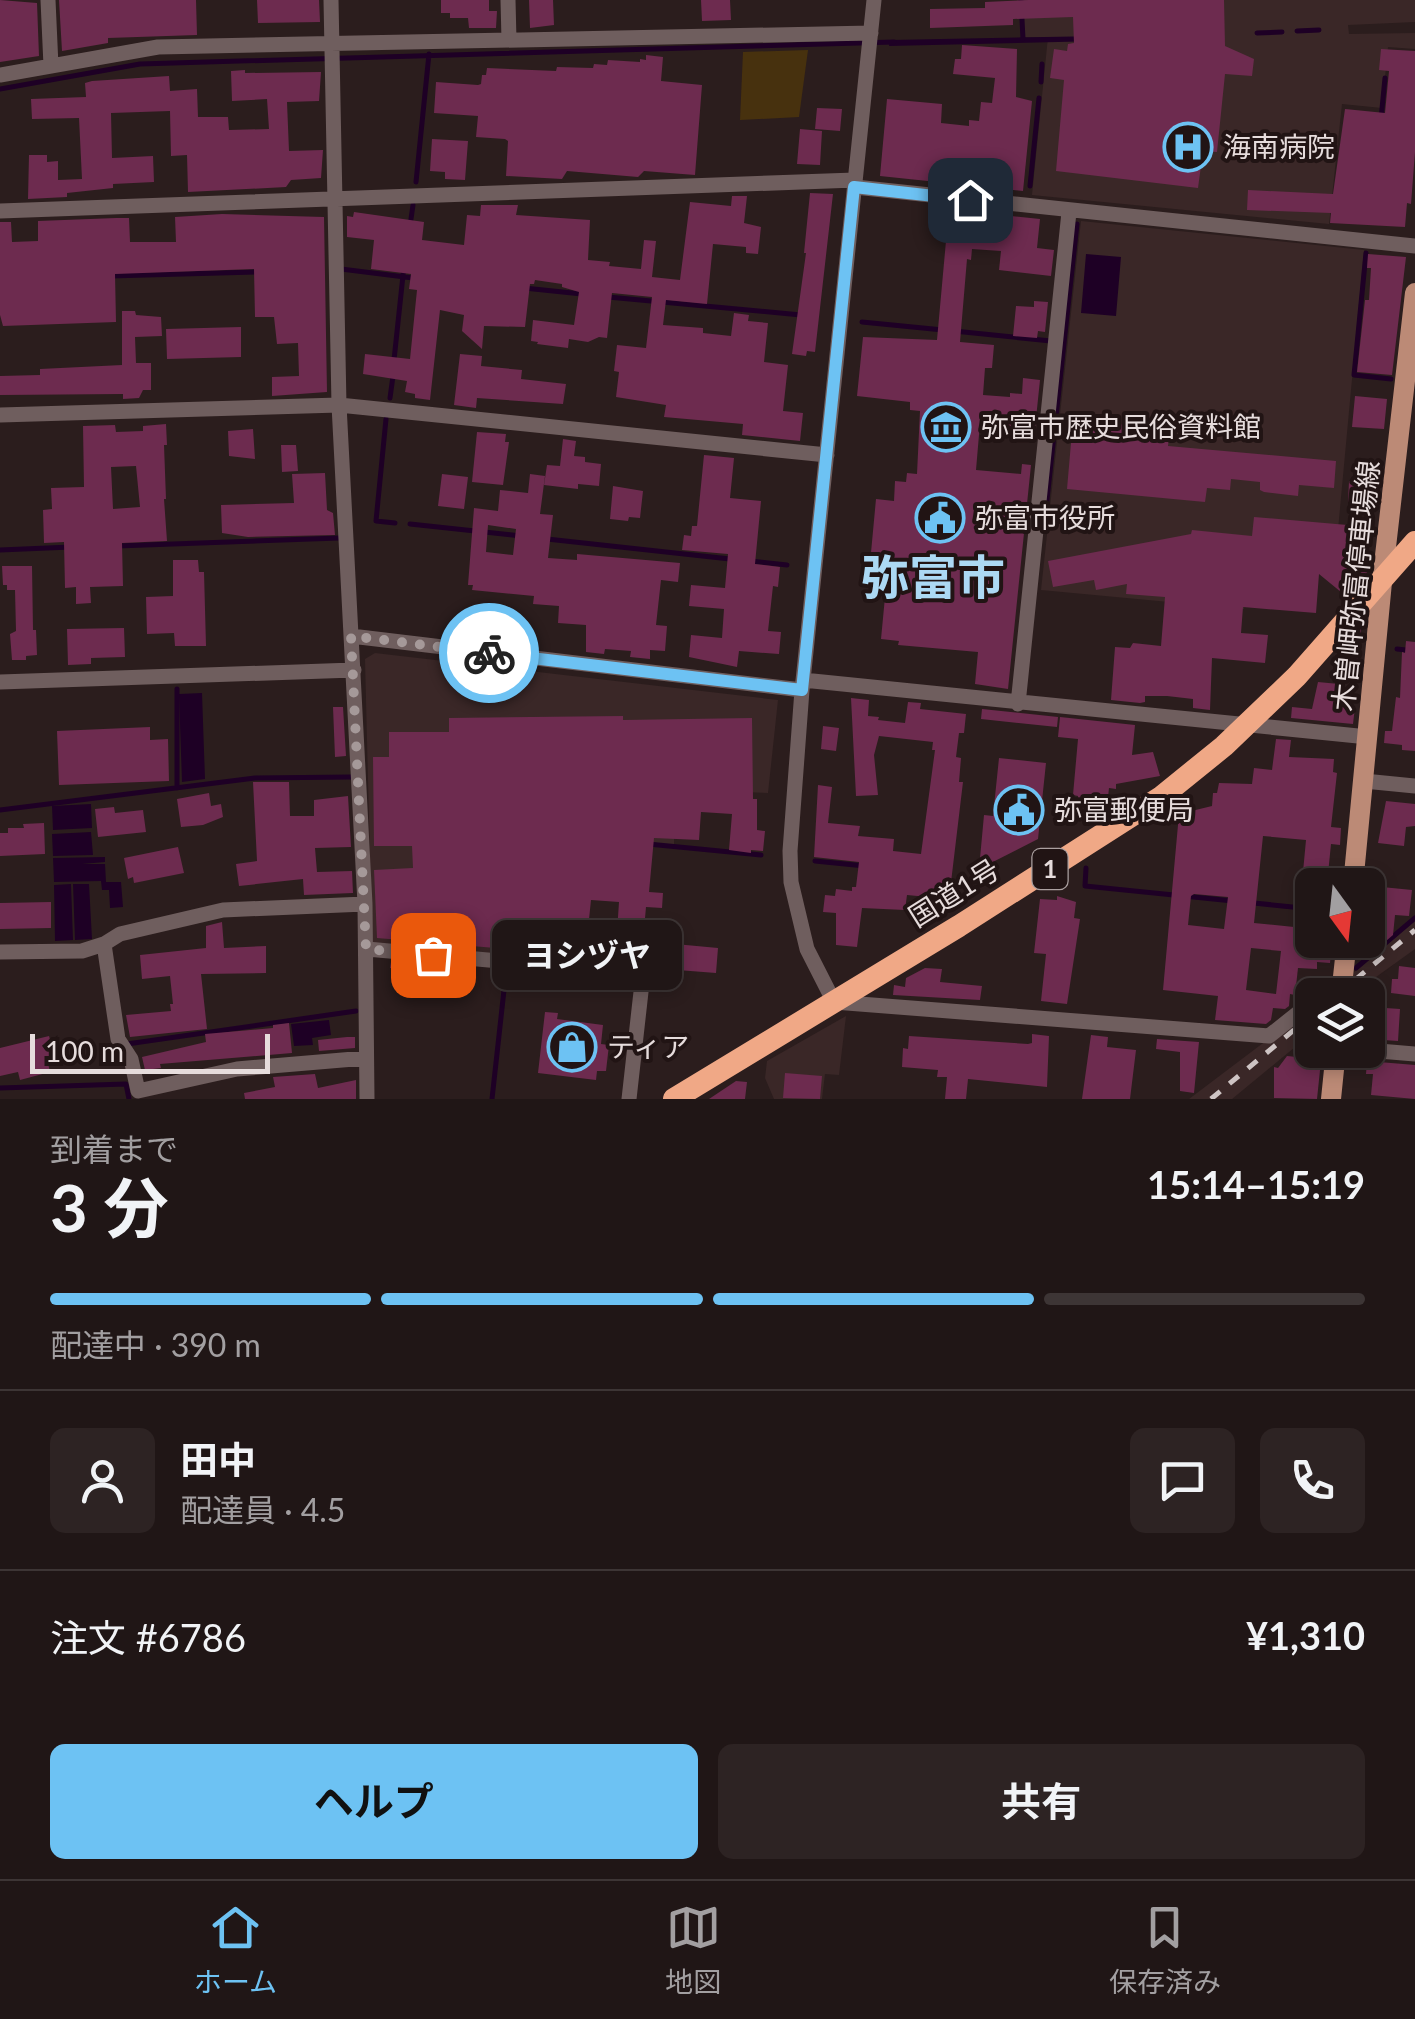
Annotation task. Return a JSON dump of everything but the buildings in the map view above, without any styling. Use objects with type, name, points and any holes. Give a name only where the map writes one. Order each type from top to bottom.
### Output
[{"type":"highway","name":"国道1号","points":[[674,1099],[1161,798],[1297,676],[1415,542]]},
{"type":"main road","name":"木曽岬弥富停車場線","points":[[1355,868],[1415,293]]},
{"type":"main road","points":[[1331,1099],[1334,1068]]},
{"type":"street","points":[[48,0],[51,66]]},
{"type":"street","points":[[331,0],[339,405],[365,904],[368,1099]]},
{"type":"street","points":[[508,0],[510,40]]},
{"type":"street","points":[[874,0],[803,685],[791,882],[807,949],[834,1002],[1269,1036],[1295,1015]]},
{"type":"street","points":[[0,75],[158,47],[332,52],[510,40],[870,41]]},
{"type":"street","points":[[0,211],[855,184],[1070,212],[1415,246]]},
{"type":"street","points":[[1018,704],[1070,212]]},
{"type":"street","points":[[0,415],[339,405],[827,454]]},
{"type":"street","points":[[351,636],[803,685],[1103,708],[1368,737]]},
{"type":"street","points":[[0,682],[354,670]]},
{"type":"street","points":[[1364,781],[1415,786]]},
{"type":"street","points":[[0,952],[82,951],[120,934],[223,910],[365,904]]},
{"type":"street","points":[[104,944],[118,1039],[131,1059],[138,1091],[237,1069],[366,1058]]},
{"type":"street","points":[[366,949],[643,974],[629,1099]]},
{"type":"street","points":[[1385,1052],[1415,1054]]},
{"type":"shaded area","name":"海南病院","points":[[1023,0],[1415,0],[1415,22],[1348,25],[1349,34],[1415,33],[1415,49],[1388,47],[1382,108],[1342,104],[1329,224],[1032,195],[1048,37],[1024,37]]},
{"type":"shaded area","points":[[1102,36],[1142,40],[889,46],[890,40]]},
{"type":"shaded area","points":[[808,50],[799,117],[740,120],[743,52]]},
{"type":"shaded area","points":[[1081,221],[1364,250],[1334,573],[1249,565],[1244,609],[1041,590]]},
{"type":"shaded area","points":[[1086,254],[1121,257],[1116,316],[1081,313]]},
{"type":"shaded area","points":[[375,653],[778,700],[768,793],[675,790],[674,845],[518,828],[506,957],[376,946],[372,941],[365,659]]},
{"type":"shaded area","points":[[202,693],[205,779],[182,782],[179,694]]},
{"type":"shaded area","points":[[91,804],[92,828],[53,830],[52,806]]},
{"type":"shaded area","points":[[91,832],[93,855],[53,856],[52,834]]},
{"type":"shaded area","points":[[105,857],[105,862],[82,864],[105,864],[106,882],[121,882],[123,907],[110,908],[109,890],[102,890],[101,881],[54,882],[53,858]]},
{"type":"shaded area","points":[[71,884],[73,940],[55,941],[54,885]]},
{"type":"shaded area","points":[[73,884],[89,884],[92,939],[75,940]]},
{"type":"shaded area","points":[[1415,921],[1415,949],[1375,978],[1353,978],[1354,972],[1371,958],[1385,958],[1385,946]]},
{"type":"shaded area","points":[[846,1016],[839,1075],[825,1074],[822,1099],[774,1099],[765,1078],[767,1061]]},
{"type":"shaded area","points":[[1295,1019],[1295,1047],[1232,1099],[1189,1099]]},
{"type":"shaded area","points":[[329,1020],[331,1035],[312,1038],[313,1045],[294,1046],[291,1024]]},
{"type":"waterway","points":[[1021,0],[1023,39]]},
{"type":"waterway","points":[[1297,31],[1319,30]]},
{"type":"waterway","points":[[1257,33],[1282,32]]},
{"type":"waterway","points":[[0,89],[140,64],[894,42]]},
{"type":"waterway","points":[[416,182],[429,54]]},
{"type":"waterway","points":[[1041,82],[1042,64]]},
{"type":"waterway","points":[[1381,119],[1385,78]]},
{"type":"waterway","points":[[1030,186],[1039,98]]},
{"type":"waterway","points":[[410,226],[413,205]]},
{"type":"waterway","points":[[1045,518],[1077,224]]},
{"type":"waterway","points":[[1366,253],[1354,375],[1391,379]]},
{"type":"waterway","points":[[394,360],[404,266]]},
{"type":"waterway","points":[[341,269],[413,278]]},
{"type":"waterway","points":[[110,276],[259,272]]},
{"type":"waterway","points":[[524,288],[582,294]]},
{"type":"waterway","points":[[608,297],[801,315]]},
{"type":"waterway","points":[[862,322],[943,330]]},
{"type":"waterway","points":[[954,331],[1051,341]]},
{"type":"waterway","points":[[390,398],[393,376]]},
{"type":"waterway","points":[[386,419],[376,521],[395,523]]},
{"type":"waterway","points":[[410,524],[521,536]]},
{"type":"waterway","points":[[117,546],[339,538]]},
{"type":"waterway","points":[[547,539],[730,559]]},
{"type":"waterway","points":[[0,550],[71,547]]},
{"type":"waterway","points":[[751,561],[787,565]]},
{"type":"waterway","points":[[1397,649],[1415,651]]},
{"type":"waterway","points":[[177,689],[177,788]]},
{"type":"waterway","points":[[0,810],[255,778],[351,777]]},
{"type":"waterway","points":[[648,844],[761,855]]},
{"type":"waterway","points":[[815,861],[865,866]]},
{"type":"waterway","points":[[1086,868],[1085,886],[1233,901]]},
{"type":"waterway","points":[[1254,903],[1295,907]]},
{"type":"waterway","points":[[1356,968],[1415,918]]},
{"type":"waterway","points":[[492,1099],[506,972]]},
{"type":"waterway","points":[[127,1044],[356,1011]]},
{"type":"waterway","points":[[0,1088],[126,1084],[129,1099]]},
{"type":"railway","points":[[1357,978],[1415,930]]},
{"type":"railway","points":[[1211,1099],[1295,1029]]},
{"type":"way so far","points":[[433,955],[366,949],[351,636],[489,653]]},
{"type":"place","name":"海南病院","points":[[1188,147]]},
{"type":"place","name":"弥富市歴史民俗資料館","points":[[946,427]]},
{"type":"place","name":"弥富市役所","points":[[940,518]]},
{"type":"place","name":"弥富郵便局","points":[[1019,810]]},
{"type":"place","name":"ヨシヅヤ","points":[[433,955]]},
{"type":"place","name":"ティア","points":[[572,1047]]},
{"type":"district","name":"弥富市","points":[[933,578]]},
{"type":"route","points":[[489,653],[802,690],[854,187],[970,200]]}]
